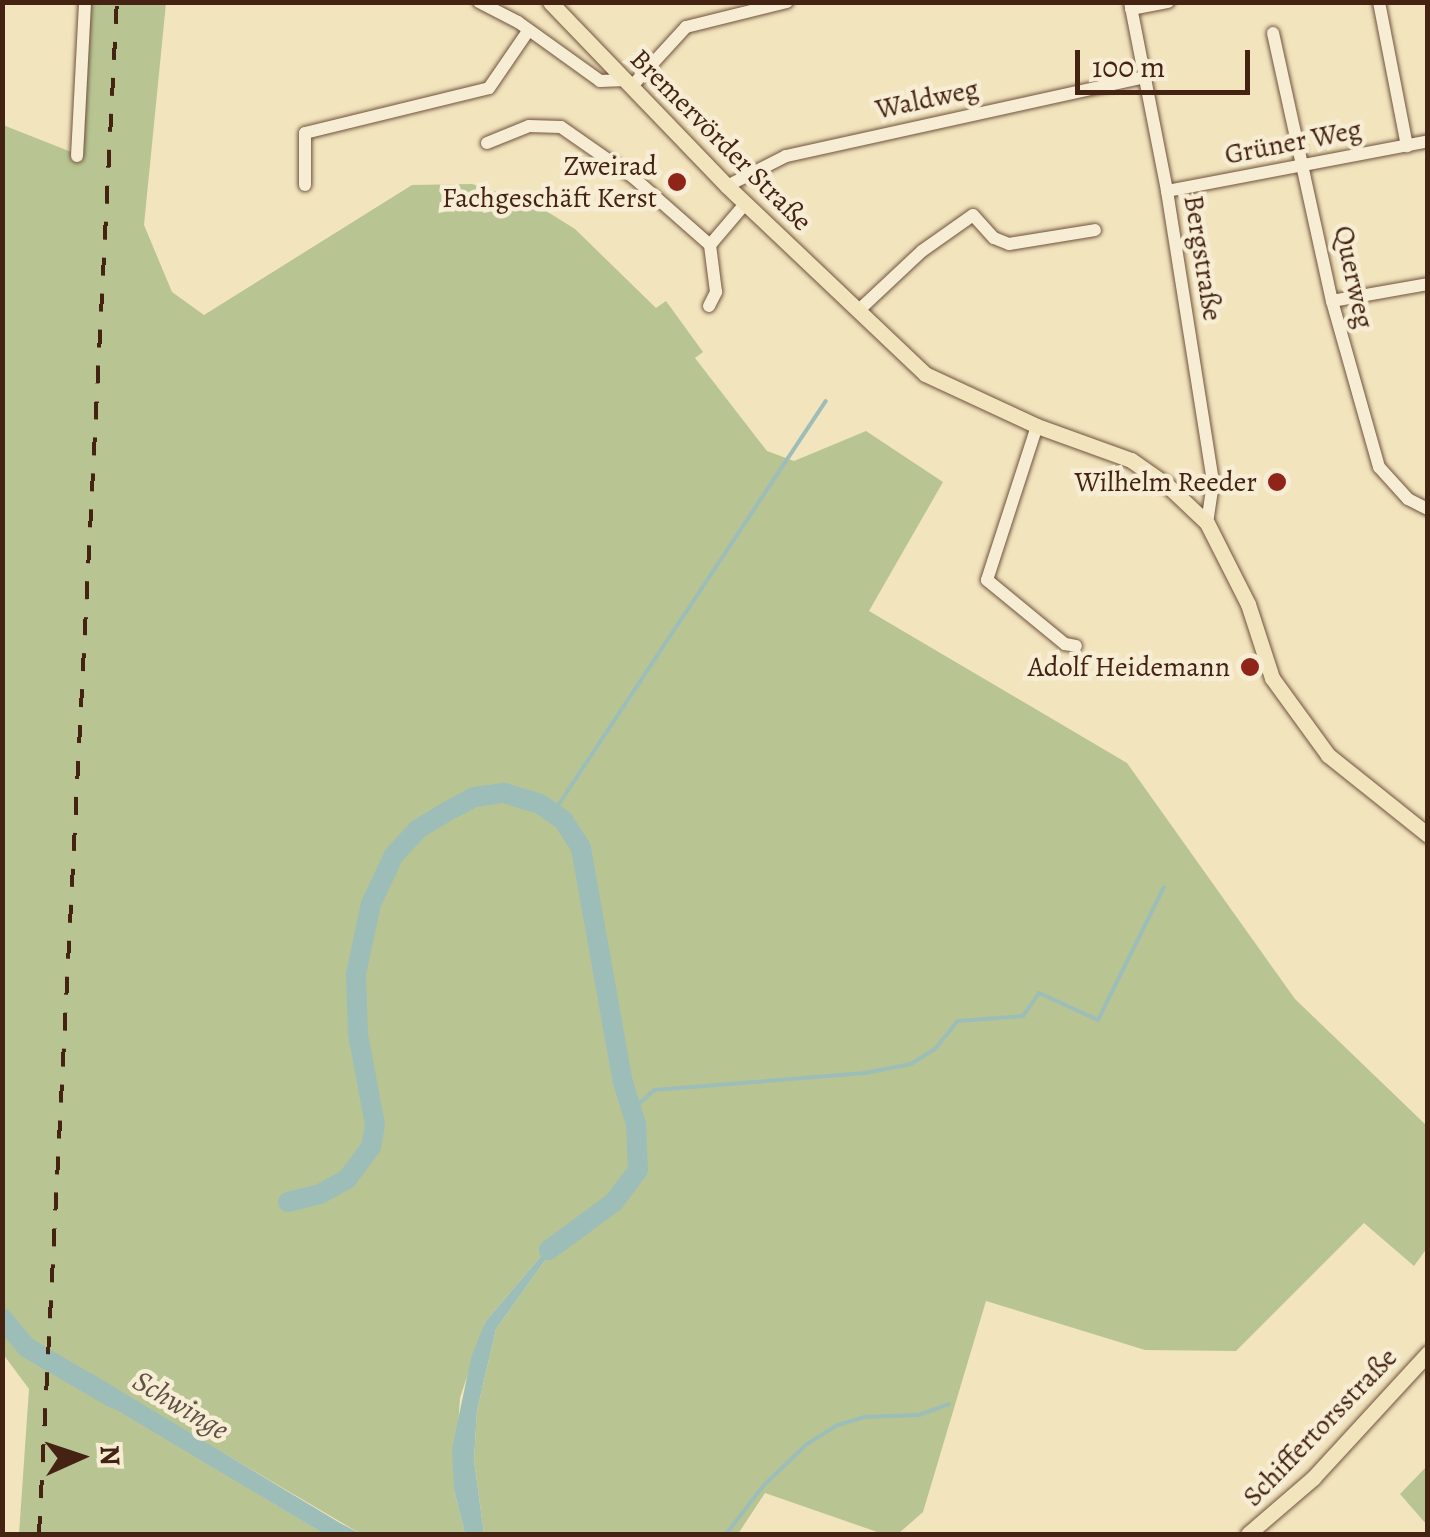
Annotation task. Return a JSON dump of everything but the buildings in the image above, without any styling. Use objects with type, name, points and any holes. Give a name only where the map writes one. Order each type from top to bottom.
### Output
[{"type":"main road","name":"Bremervörder Straße","points":[[550,2],[745,204],[926,374],[1037,426],[1131,460],[1167,485],[1206,523],[1248,604],[1272,678],[1328,755],[1428,835]]},
{"type":"main road","name":"Schiffertorsstraße","points":[[1248,1534],[1313,1478],[1428,1353]]},
{"type":"street","points":[[77,156],[86,2]]},
{"type":"street","points":[[478,2],[600,81],[629,83],[686,27],[787,2]]},
{"type":"street","points":[[1131,6],[1168,2]]},
{"type":"street","points":[[1379,2],[1407,146]]},
{"type":"street","name":"Bergstraße","points":[[1131,6],[1167,191],[1214,483],[1206,523]]},
{"type":"street","points":[[305,185],[306,133],[489,88],[528,31]]},
{"type":"street","name":"Querweg","points":[[1273,32],[1332,302],[1380,467],[1408,500],[1428,509]]},
{"type":"street","name":"Waldweg","points":[[727,186],[786,156],[1144,77]]},
{"type":"street","points":[[487,143],[529,126],[561,127],[634,178],[710,244],[716,292],[709,306]]},
{"type":"street","name":"Grüner Weg","points":[[1167,191],[1428,141]]},
{"type":"street","points":[[710,244],[745,204]]},
{"type":"street","points":[[860,310],[922,252],[973,215],[994,238],[1009,244],[1095,230]]},
{"type":"street","points":[[1332,302],[1428,284]]},
{"type":"street","points":[[1037,426],[987,580],[1065,644],[1076,646]]},
{"type":"green space","points":[[88,3],[166,3],[144,225],[172,292],[204,315],[412,185],[472,184],[535,204],[575,229],[656,308],[666,301],[703,352],[695,358],[767,451],[794,461],[866,431],[943,482],[869,611],[1127,763],[1295,999],[1427,1126],[1427,1248],[1414,1266],[1364,1223],[1236,1351],[1145,1350],[986,1301],[923,1512],[898,1534],[883,1534],[765,1493],[738,1534],[484,1534],[474,1460],[477,1411],[496,1329],[544,1262],[597,1215],[541,1256],[485,1322],[460,1398],[454,1490],[465,1534],[361,1534],[91,1375],[86,1390],[324,1534],[19,1534],[29,1389],[3,1354],[3,125],[79,155]]},
{"type":"green space","points":[[1427,1466],[1427,1525],[1400,1494]]},
{"type":"water","points":[[614,1202],[544,1262],[496,1329],[477,1411],[474,1460],[484,1534],[465,1534],[454,1490],[452,1449],[471,1358],[485,1322],[541,1256]]},
{"type":"water","points":[[91,1373],[361,1534],[324,1534],[85,1391]]},
{"type":"waterway","points":[[553,813],[826,401]]},
{"type":"waterway","points":[[288,1202],[320,1194],[347,1179],[371,1147],[375,1125],[358,1034],[356,974],[371,904],[394,855],[418,829],[448,811],[474,797],[504,793],[540,804],[563,820],[581,848],[622,1079],[636,1124],[638,1170],[614,1202],[549,1250]]},
{"type":"waterway","points":[[632,1110],[654,1090],[865,1073],[911,1064],[935,1049],[958,1021],[1023,1016],[1039,993],[1098,1020],[1164,887]]},
{"type":"waterway","name":"Schwinge","points":[[2,1318],[26,1347],[113,1398]]},
{"type":"waterway","points":[[726,1534],[764,1485],[807,1444],[838,1425],[865,1417],[919,1415],[949,1404]]},
{"type":"railway","points":[[39,1534],[117,2]]},
{"type":"place","name":"Zweirad Fachgeschäft Kerst","points":[[677,182]]},
{"type":"place","name":"Wilhelm Reeder","points":[[1277,482]]},
{"type":"place","name":"Adolf Heidemann","points":[[1250,667]]}]
